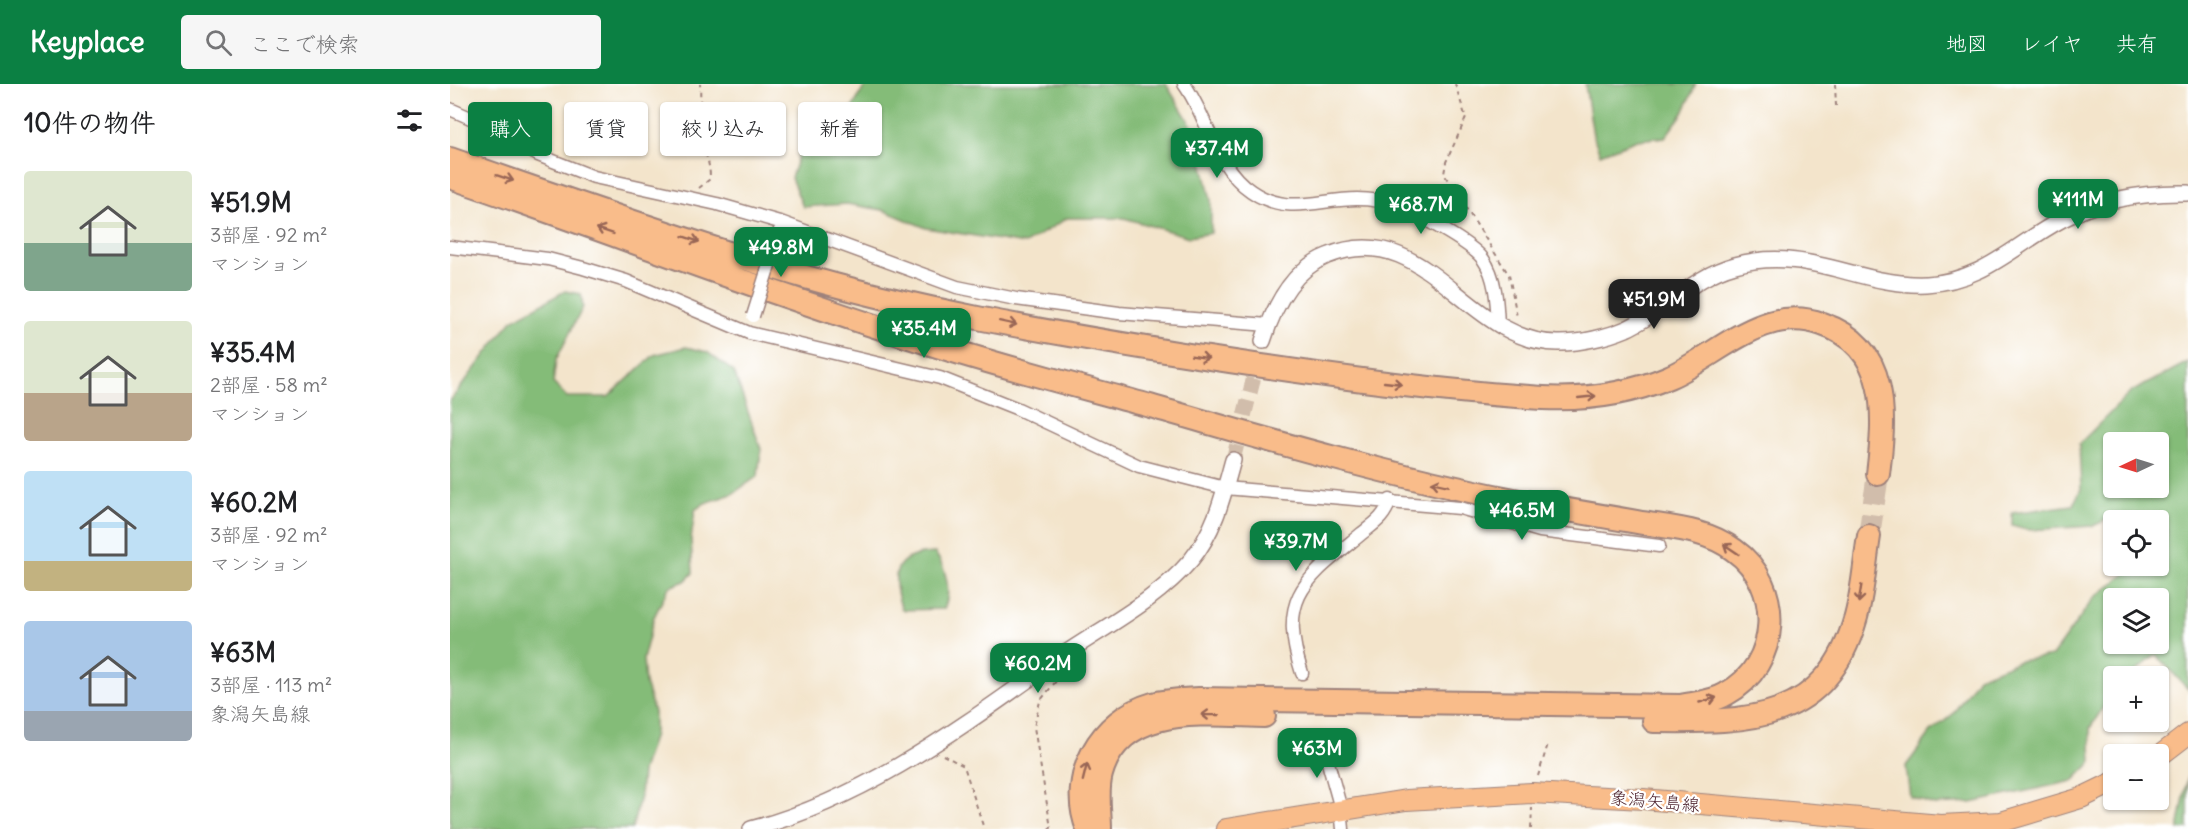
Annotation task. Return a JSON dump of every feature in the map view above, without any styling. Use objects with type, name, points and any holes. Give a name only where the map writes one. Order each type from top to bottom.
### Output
[{"type":"highway","points":[[450,159],[787,271],[929,307],[1075,337],[1368,381],[1547,398],[1598,396],[1641,387],[1687,368],[1758,327],[1780,320],[1812,321],[1841,333],[1859,348],[1870,363],[1884,405],[1878,474]]},
{"type":"highway","points":[[450,177],[930,344],[1327,456],[1510,499],[1685,530],[1714,538],[1735,550],[1750,564],[1761,580],[1769,602],[1770,625],[1766,647],[1757,666],[1745,680],[1727,694],[1681,706],[1199,699],[1153,704],[1114,725],[1100,739],[1089,757],[1083,777],[1082,796],[1088,829]]},
{"type":"highway","points":[[1100,829],[1098,795],[1101,774],[1108,756],[1121,740],[1137,728],[1154,720],[1176,715],[1681,721],[1749,719],[1774,713],[1798,702],[1817,687],[1835,667],[1848,642],[1857,615],[1869,536]]},
{"type":"main road","points":[[2169,749],[2188,734]]},
{"type":"main road","name":"象潟矢島線","points":[[1226,829],[1406,800],[1532,792],[1643,799],[1941,825],[2001,822],[2081,798],[2103,787]]},
{"type":"street","points":[[1184,84],[1226,166],[1252,193],[1284,204],[1302,207],[1360,199],[1393,205],[1445,231],[1482,258],[1492,277],[1498,325]]},
{"type":"street","points":[[450,110],[475,120],[538,154],[594,177],[717,204],[957,287],[1016,299],[1119,313],[1268,326]]},
{"type":"street","points":[[1263,340],[1268,326],[1296,275],[1319,259],[1344,248],[1373,246],[1400,253],[1430,272],[1498,325],[1527,340],[1559,343],[1592,339],[1627,328],[1685,289],[1732,265],[1763,260],[1798,259],[1891,280],[1926,284],[1976,273],[1994,265],[2063,218],[2119,197],[2188,193]]},
{"type":"street","points":[[749,333],[781,227]]},
{"type":"street","points":[[450,247],[548,259],[583,268],[626,281],[749,333],[940,378],[1018,409],[1139,466],[1225,488],[1390,500],[1460,508],[1540,531],[1659,546]]},
{"type":"street","points":[[756,828],[830,803],[882,777],[1074,649],[1151,594],[1191,560],[1222,506],[1233,460]]},
{"type":"street","points":[[1302,673],[1293,645],[1292,620],[1299,594],[1316,571],[1385,515],[1390,500]]},
{"type":"street","points":[[1322,741],[1341,809],[1343,829]]},
{"type":"path","points":[[673,196],[696,189],[710,179],[710,161],[702,142],[698,112],[700,84]]},
{"type":"path","points":[[1455,84],[1466,118],[1446,162],[1444,174],[1509,275],[1518,335]]},
{"type":"path","points":[[1835,84],[1836,106]]},
{"type":"path","points":[[1048,829],[1051,828],[1034,728],[1040,701],[1065,670],[1074,649]]},
{"type":"path","points":[[1531,829],[1532,792],[1548,744]]},
{"type":"path","points":[[929,747],[964,766],[984,829]]},
{"type":"green space","points":[[866,84],[1166,84],[1195,131],[1211,200],[1211,233],[1189,237],[1124,218],[1067,218],[1025,244],[926,228],[883,210],[847,204],[803,207],[791,178],[798,156],[882,156],[882,102],[856,102]]},
{"type":"green space","points":[[1585,84],[1696,84],[1683,113],[1665,137],[1637,140],[1600,154],[1593,135]]},
{"type":"green space","points":[[565,291],[581,294],[583,307],[556,360],[553,383],[567,397],[608,397],[654,355],[686,347],[707,352],[734,372],[761,449],[758,476],[732,494],[705,503],[695,510],[691,540],[693,573],[685,581],[669,587],[654,617],[643,659],[645,683],[654,712],[654,735],[642,771],[640,796],[632,829],[450,829],[450,401],[512,320]]},
{"type":"green space","points":[[2188,362],[2188,689],[2169,666],[2156,655],[2142,666],[2103,666],[2103,708],[2090,728],[2092,762],[2073,781],[1971,803],[1934,805],[1910,797],[1906,766],[1931,732],[1953,714],[1978,677],[2019,661],[2052,656],[2094,598],[2103,591],[2103,654],[2169,654],[2169,588],[2107,588],[2123,576],[2169,576],[2169,510],[2103,510],[2103,521],[2093,526],[2029,530],[2012,525],[2012,513],[2073,505],[2081,489],[2079,444],[2131,392]]},
{"type":"green space","points":[[935,553],[947,580],[948,595],[944,609],[902,610],[896,577],[902,562],[921,554]]},
{"type":"green space","points":[[2188,776],[2188,829],[2179,829],[2179,824]]},
{"type":"tunnel","points":[[1233,460],[1263,341]]},
{"type":"tunnel","points":[[1869,536],[1878,474]]}]
